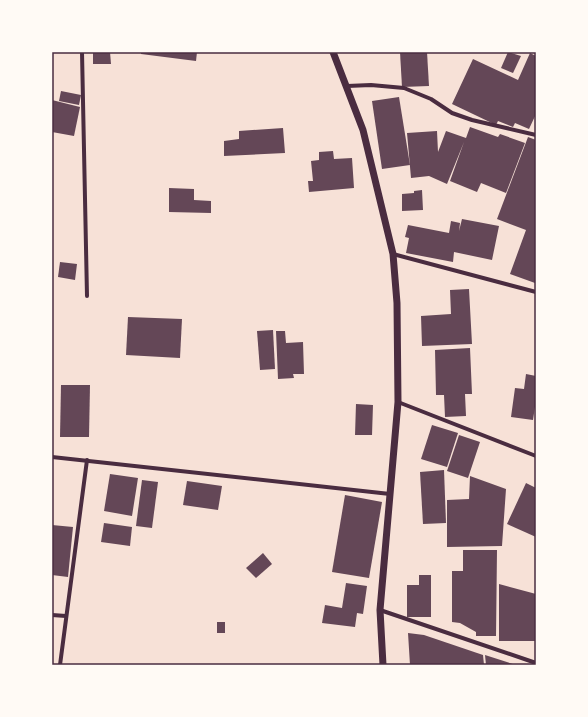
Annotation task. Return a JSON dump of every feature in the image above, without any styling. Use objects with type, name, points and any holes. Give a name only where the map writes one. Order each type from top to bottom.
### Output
[{"type":"street","points":[[82,52],[87,296]]},
{"type":"street","points":[[333,52],[363,130],[393,254],[397,303],[398,402],[380,610],[383,665]]},
{"type":"street","points":[[346,86],[404,88],[432,99],[452,113],[536,135]]},
{"type":"street","points":[[393,254],[536,292]]},
{"type":"street","points":[[398,402],[536,456]]},
{"type":"street","points":[[52,457],[390,494]]},
{"type":"street","points":[[60,665],[87,460]]},
{"type":"street","points":[[380,610],[536,663]]},
{"type":"street","points":[[52,615],[66,616]]},
{"type":"building","points":[[93,52],[110,52],[111,64],[93,64]]},
{"type":"building","points":[[141,52],[197,52],[196,61],[141,54]]},
{"type":"building","points":[[400,52],[427,52],[429,86],[402,87]]},
{"type":"building","points":[[508,52],[521,56],[513,73],[501,68]]},
{"type":"building","points":[[530,53],[536,56],[536,114],[529,129],[515,123],[513,127],[498,121],[496,125],[452,104],[473,59],[518,80]]},
{"type":"building","points":[[61,91],[81,95],[79,105],[59,101]]},
{"type":"building","points":[[399,97],[410,165],[382,169],[372,101]]},
{"type":"building","points":[[52,100],[80,107],[74,136],[52,132]]},
{"type":"building","points":[[470,127],[498,137],[500,134],[525,143],[506,193],[481,183],[477,192],[450,181],[464,142],[447,184],[429,176],[411,178],[407,133],[437,131],[438,152],[446,131],[466,138]]},
{"type":"building","points":[[283,128],[285,153],[224,156],[224,141],[239,139],[239,131]]},
{"type":"building","points":[[528,137],[536,140],[535,283],[510,274],[526,230],[497,219]]},
{"type":"building","points":[[333,151],[334,159],[352,158],[354,188],[309,192],[308,181],[313,181],[311,161],[319,160],[319,152]]},
{"type":"building","points":[[169,188],[194,189],[194,200],[211,201],[211,213],[169,212]]},
{"type":"building","points":[[422,190],[423,210],[402,211],[402,194],[414,193],[414,191]]},
{"type":"building","points":[[462,219],[499,226],[492,260],[454,252],[453,262],[406,253],[409,238],[405,237],[408,225],[449,233],[451,221],[460,223],[459,231]]},
{"type":"building","points":[[60,262],[77,264],[75,280],[58,277]]},
{"type":"building","points":[[469,289],[472,344],[422,346],[421,316],[451,314],[450,290]]},
{"type":"building","points":[[128,317],[182,319],[180,358],[126,355]]},
{"type":"building","points":[[273,330],[275,369],[260,370],[257,331]]},
{"type":"building","points":[[276,331],[285,331],[286,343],[303,342],[304,374],[293,374],[294,378],[278,379]]},
{"type":"building","points":[[470,348],[472,394],[465,394],[466,416],[445,417],[444,395],[436,395],[435,350]]},
{"type":"building","points":[[526,374],[536,376],[536,400],[533,420],[511,417],[515,388],[524,389]]},
{"type":"building","points":[[61,385],[90,385],[89,437],[60,437]]},
{"type":"building","points":[[356,404],[373,405],[372,435],[355,435]]},
{"type":"building","points":[[432,425],[458,433],[447,467],[421,459]]},
{"type":"building","points":[[459,435],[480,442],[468,478],[447,471]]},
{"type":"building","points":[[444,470],[446,523],[423,524],[420,472]]},
{"type":"building","points":[[110,474],[138,478],[132,516],[104,511]]},
{"type":"building","points":[[470,476],[506,489],[502,546],[447,547],[447,500],[469,499]]},
{"type":"building","points":[[142,480],[158,482],[152,528],[136,526]]},
{"type":"building","points":[[187,481],[222,486],[218,510],[183,505]]},
{"type":"building","points":[[526,483],[536,488],[536,537],[507,524]]},
{"type":"building","points":[[345,495],[382,502],[369,578],[332,572]]},
{"type":"building","points":[[104,523],[132,527],[130,546],[101,542]]},
{"type":"building","points":[[52,525],[73,527],[68,577],[52,575]]},
{"type":"building","points":[[463,550],[497,550],[496,636],[476,636],[476,632],[460,623],[452,622],[452,571],[463,571]]},
{"type":"building","points":[[263,553],[272,564],[256,578],[246,568]]},
{"type":"building","points":[[419,575],[431,575],[431,617],[407,617],[407,585],[419,585]]},
{"type":"building","points":[[346,583],[367,586],[363,614],[357,613],[355,627],[322,623],[325,605],[342,608]]},
{"type":"building","points":[[499,584],[536,594],[536,641],[499,641]]},
{"type":"building","points":[[217,622],[225,622],[225,633],[217,633]]},
{"type":"building","points":[[408,633],[424,635],[483,655],[484,665],[410,665]]},
{"type":"building","points":[[485,655],[516,665],[486,665]]}]
